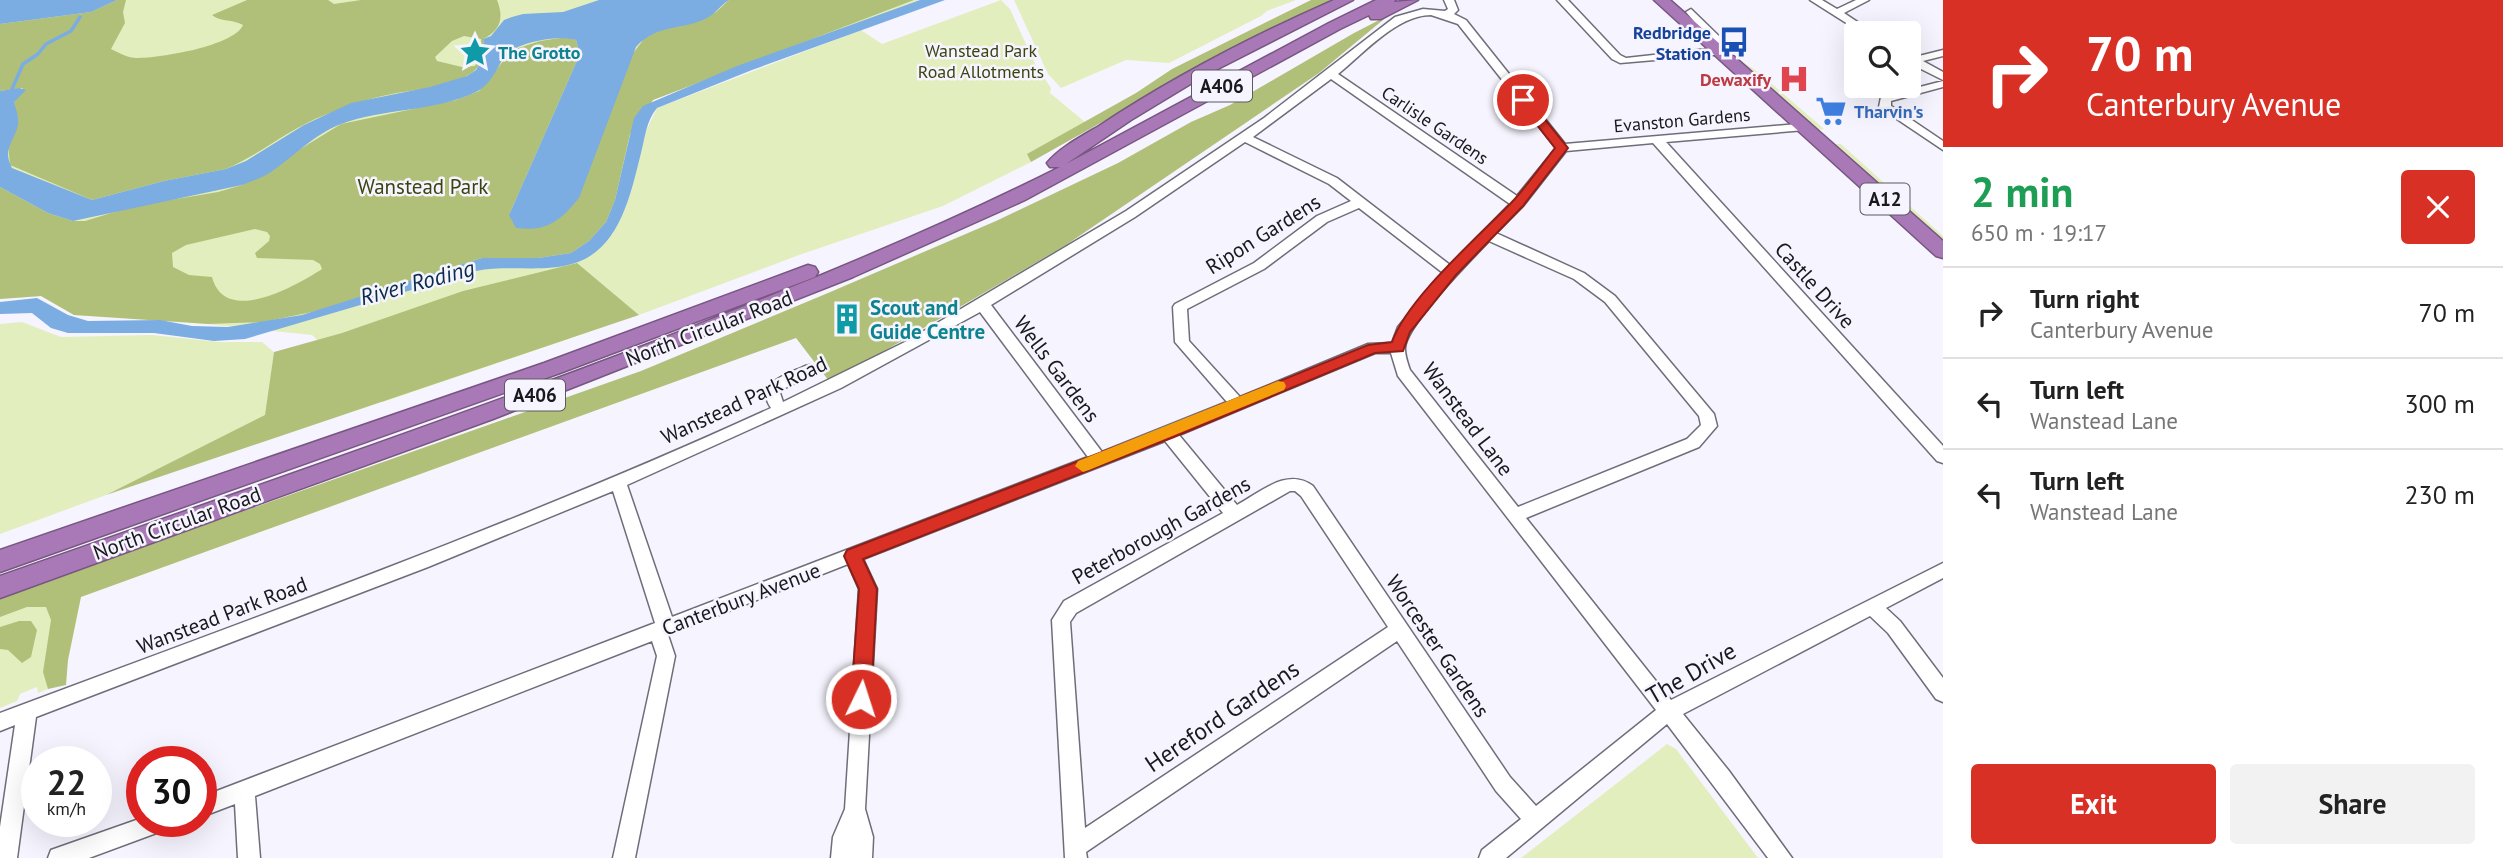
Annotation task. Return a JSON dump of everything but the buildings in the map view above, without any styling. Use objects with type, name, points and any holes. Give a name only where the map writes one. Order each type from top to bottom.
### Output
[{"type":"highway","name":"A406","points":[[1058,170],[1097,133],[1196,73],[1346,0]]},
{"type":"highway","name":"North Circular Road","points":[[0,587],[580,378],[766,307],[967,220],[1302,29],[1363,0]]},
{"type":"highway","name":"North Circular Road","points":[[0,561],[758,293],[1058,170],[1160,123],[1301,42],[1388,0]]},
{"type":"highway","name":"A406","points":[[1058,170],[1172,125],[1357,24],[1411,0]]},
{"type":"highway","name":"A12","points":[[1661,0],[1943,252]]},
{"type":"highway","name":"A12","points":[[1678,0],[1816,117],[1943,232]]},
{"type":"street","points":[[1562,0],[1621,60],[1720,53],[1725,49],[1691,12]]},
{"type":"street","points":[[1815,0],[1849,21]]},
{"type":"street","points":[[1836,13],[1864,0]]},
{"type":"street","points":[[1397,348],[1403,331],[1451,271],[1518,203],[1562,148],[1448,7]]},
{"type":"street","name":"Wanstead Park Road","points":[[0,722],[403,570],[618,482],[883,359],[1107,230],[1245,138],[1332,75],[1399,19],[1448,7]]},
{"type":"street","points":[[1921,57],[1943,53]]},
{"type":"street","points":[[1921,65],[1943,77]]},
{"type":"street","name":"Carlisle Gardens","points":[[1332,75],[1518,203]]},
{"type":"street","points":[[1943,84],[1885,99],[1885,107],[1943,146]]},
{"type":"street","name":"Evanston Gardens","points":[[1562,148],[1805,126]]},
{"type":"street","points":[[1245,138],[1333,181],[1451,271]]},
{"type":"street","name":"Castle Drive","points":[[1657,140],[1943,457]]},
{"type":"street","name":"Ripon Gardens","points":[[1237,402],[1182,342],[1180,307],[1259,266],[1322,219],[1361,202]]},
{"type":"street","points":[[1488,235],[1579,276],[1610,299],[1706,414],[1709,426],[1693,443],[1514,516]]},
{"type":"street","name":"Wells Gardens","points":[[982,304],[1099,460]]},
{"type":"street","name":"Canterbury Avenue","points":[[217,802],[1168,433],[1237,402],[1373,348],[1397,348]]},
{"type":"street","name":"Wanstead Lane","points":[[1397,348],[1403,372],[1668,712],[1723,778],[1781,858]]},
{"type":"street","points":[[780,409],[772,392],[778,386],[810,370]]},
{"type":"street","points":[[1168,433],[1235,515]]},
{"type":"street","points":[[618,482],[662,629],[666,656],[624,858]]},
{"type":"street","name":"Peterborough Gardens","points":[[1075,852],[1061,620],[1070,607],[1287,485],[1298,484],[1307,491]]},
{"type":"street","name":"Worcester Gardens","points":[[1307,491],[1503,784],[1536,821]]},
{"type":"street","points":[[842,858],[844,838],[855,809],[868,589],[853,556]]},
{"type":"street","name":"The Drive","points":[[1490,858],[1668,712],[1747,668],[1943,570]]},
{"type":"street","points":[[1872,606],[1894,627],[1943,693]]},
{"type":"street","name":"Hereford Gardens","points":[[1075,852],[1399,629]]},
{"type":"street","points":[[6,858],[26,712]]},
{"type":"street","points":[[245,792],[249,858]]},
{"type":"street","points":[[855,809],[863,837],[861,858]]},
{"type":"street","points":[[60,858],[126,834]]},
{"type":"green space","name":"Wanstead Park","points":[[0,0],[920,0],[653,100],[612,235],[628,199],[645,133],[657,108],[861,30],[882,44],[1001,0],[1010,9],[1036,66],[1051,88],[1050,93],[1085,122],[1028,154],[1031,162],[943,206],[799,255],[639,315],[591,275],[571,338],[383,402],[312,335],[159,319],[74,315],[41,296],[0,299]]},
{"type":"green space","points":[[117,0],[126,0],[123,12],[125,23],[111,49],[137,58],[178,53],[226,39],[243,25],[212,15],[247,0],[328,0],[334,4],[361,0],[497,0],[500,18],[494,32],[483,39],[486,54],[478,67],[461,79],[375,98],[325,115],[226,169],[164,181],[92,200],[10,165],[8,143],[18,121],[14,102],[23,88],[0,91],[0,24],[91,12]],"holes":[[[464,36],[481,39],[482,52],[475,66],[462,67],[437,61],[435,57],[452,41]]]},
{"type":"green space","points":[[729,0],[914,0],[653,100],[630,134],[615,200],[606,222],[589,241],[571,253],[538,258],[482,258],[317,311],[263,322],[208,324],[74,315],[41,296],[0,299],[0,187],[48,213],[73,221],[85,221],[134,206],[218,192],[242,185],[341,124],[456,100],[479,91],[512,50],[540,41],[567,37],[576,40],[580,54],[509,215],[647,35],[716,12]],"holes":[[[255,229],[267,232],[269,241],[255,253],[257,258],[313,260],[320,264],[322,269],[295,285],[245,301],[231,299],[219,291],[212,277],[189,275],[173,267],[172,253],[186,245]]]},
{"type":"green space","points":[[1014,0],[1296,0],[1267,11],[1169,63],[1126,60],[1061,88],[1048,74]]},
{"type":"green space","points":[[1311,0],[1332,0],[1218,57],[1031,162],[1027,154],[1136,93],[1172,69]]},
{"type":"green space","points":[[1389,15],[1319,73],[1066,245],[829,381],[796,338],[81,597],[68,660],[66,685],[48,689],[43,672],[51,620],[46,607],[27,607],[0,617],[0,597],[641,371],[996,221],[1118,163],[1191,122],[1230,105]]},
{"type":"green space","points":[[1732,55],[1758,72],[1824,129],[1815,130],[1731,57]]},
{"type":"green space","points":[[1832,144],[1841,144],[1943,236],[1943,245]]},
{"type":"green space","points":[[577,263],[639,315],[106,495],[265,415],[274,352],[342,333],[463,291]]},
{"type":"green space","points":[[22,322],[61,337],[152,335],[220,342],[262,342],[274,352],[266,415],[106,495],[0,534],[0,324]]},
{"type":"green space","points":[[69,570],[48,689],[38,693],[37,687],[20,694],[17,701],[0,708],[0,597]]},
{"type":"green space","points":[[19,621],[31,621],[37,630],[31,657],[22,663],[8,650],[0,649],[0,627]]},
{"type":"green space","points":[[1667,744],[1676,749],[1758,858],[1521,858]]},
{"type":"water","points":[[0,0],[117,0],[91,12],[0,24]]},
{"type":"water","points":[[599,0],[729,0],[707,18],[653,34],[636,47],[579,198],[559,219],[545,226],[516,228],[509,215],[580,54],[576,40],[561,38],[542,40],[516,48],[506,56],[488,83],[476,92],[443,103],[375,115],[331,128],[268,174],[242,185],[73,221],[48,213],[0,187],[0,91],[19,88],[26,90],[14,102],[18,122],[8,151],[12,168],[92,200],[164,181],[226,169],[246,161],[304,125],[351,103],[430,87],[467,76],[476,70],[486,54],[483,39],[491,36],[504,20],[523,14],[563,12]]},
{"type":"water","name":"River Roding","points":[[920,0],[945,0],[752,70],[657,108],[648,124],[622,216],[605,244],[578,262],[566,266],[476,271],[245,339],[214,341],[154,333],[68,333],[51,328],[32,313],[0,314],[0,302],[37,298],[68,315],[88,321],[160,320],[192,326],[228,327],[302,315],[482,258],[538,258],[571,253],[589,241],[606,222],[615,200],[634,118],[643,106],[737,66]]},
{"type":"waterway","points":[[12,89],[23,64],[38,54],[46,44],[71,31],[80,17]]},
{"type":"slow traffic","points":[[1083,466],[1278,386]]},
{"type":"place","name":"Redbridge Station","points":[[1734,42]]},
{"type":"place","name":"The Grotto","points":[[475,52]]},
{"type":"place","name":"Dewaxify","points":[[1794,79]]},
{"type":"place","name":"Tharvin's","points":[[1831,111]]},
{"type":"place","name":"Scout and Guide Centre","points":[[847,319]]},
{"type":"route","points":[[861,699],[868,589],[853,556],[1168,433],[1237,402],[1373,348],[1397,348],[1403,331],[1451,271],[1518,203],[1562,148],[1523,100]]},
{"type":"park label","name":"Wanstead Park Road Allotments","points":[[981,60]]}]
